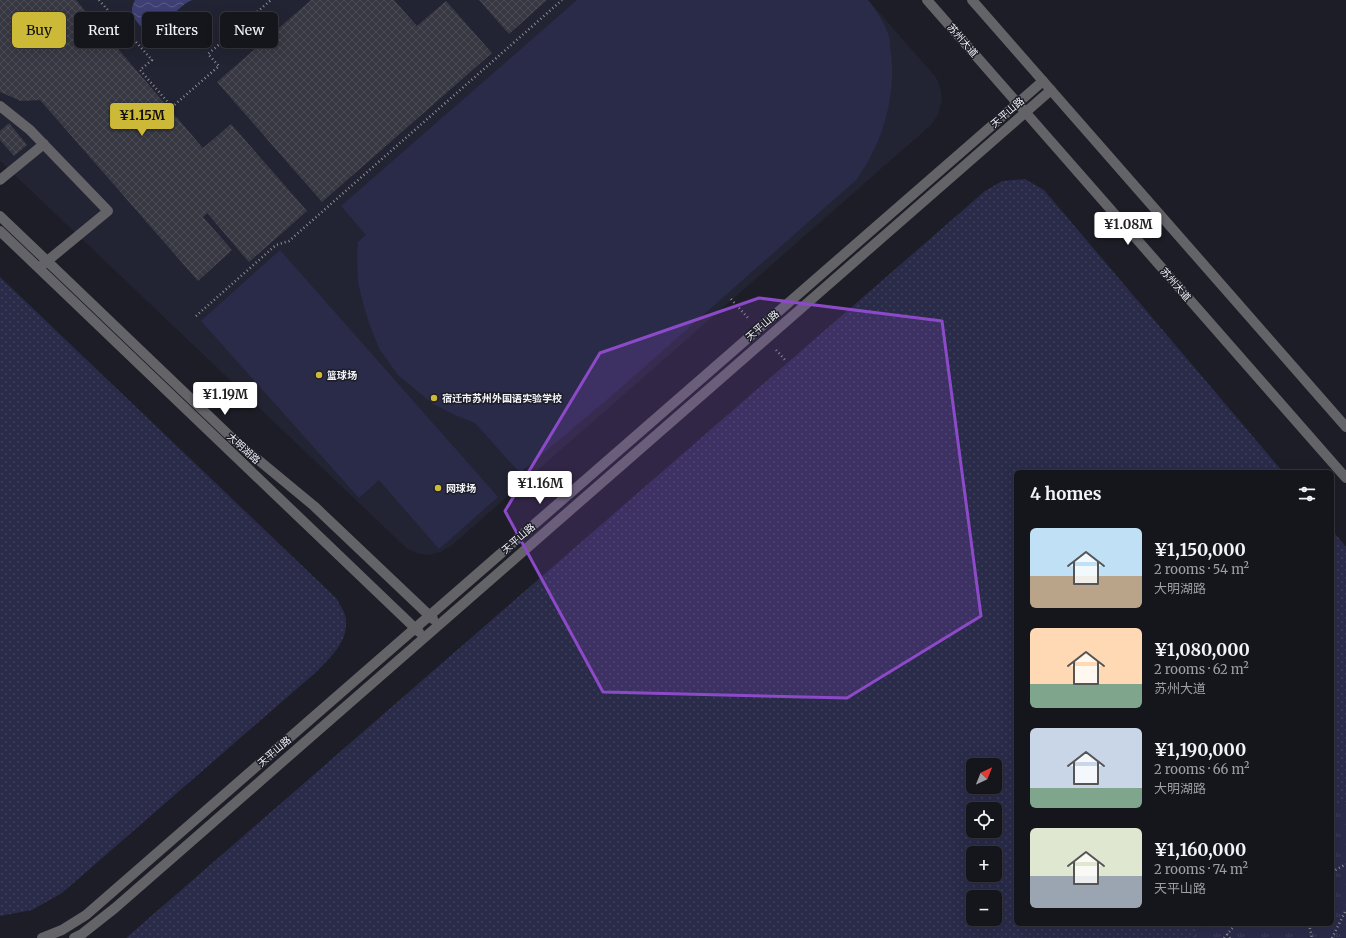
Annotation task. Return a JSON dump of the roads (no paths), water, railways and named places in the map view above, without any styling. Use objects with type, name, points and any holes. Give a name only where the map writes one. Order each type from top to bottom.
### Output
[{"type":"street","name":"苏州大道","points":[[927,0],[1346,478]]},
{"type":"street","points":[[972,0],[1346,427]]},
{"type":"street","name":"天平山路","points":[[42,938],[62,930],[86,915],[1043,81]]},
{"type":"street","name":"天平山路","points":[[74,938],[82,934],[116,908],[1051,90]]},
{"type":"street","points":[[0,106],[30,130],[108,211],[39,268]]},
{"type":"street","points":[[0,180],[44,144]]},
{"type":"street","name":"大明湖路","points":[[0,216],[233,439],[314,506],[439,625]]},
{"type":"street","name":"大明湖路","points":[[0,231],[425,637]]},
{"type":"water","points":[[135,0],[192,0],[179,8],[176,12],[142,12],[142,26],[134,17],[134,12],[132,12]]},
{"type":"place","name":"篮球场","points":[[319,375]]},
{"type":"place","name":"宿迁市苏州外国语实验学校","points":[[434,398]]},
{"type":"place","name":"网球场","points":[[438,488]]}]
